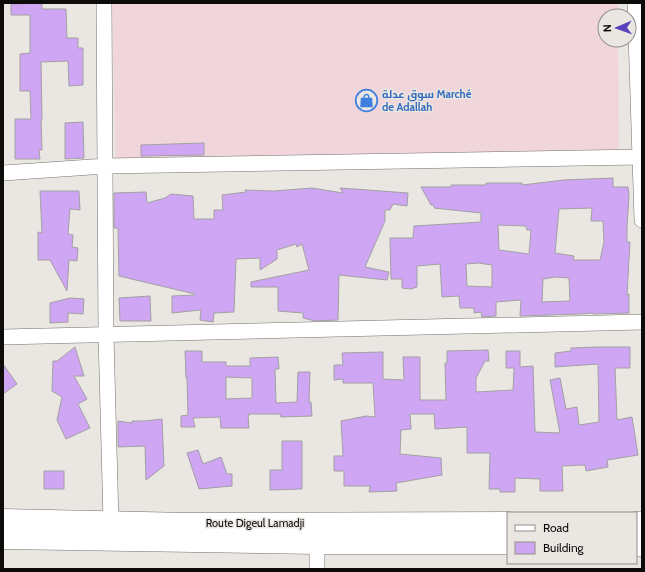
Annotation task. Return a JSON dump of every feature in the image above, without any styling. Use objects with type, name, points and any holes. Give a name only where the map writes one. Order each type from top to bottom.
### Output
[{"type":"main road","name":"Route Digeul Lamadji","points":[[3,520],[189,524],[507,522]]},
{"type":"main road","points":[[3,538],[317,543],[507,543]]},
{"type":"street","points":[[104,3],[106,335],[111,522]]},
{"type":"street","points":[[635,3],[642,220]]},
{"type":"street","points":[[3,173],[106,166],[640,157]]},
{"type":"street","points":[[3,338],[642,322]]},
{"type":"street","points":[[317,543],[317,569]]},
{"type":"shaded area","name":"سوق عدلة Marché de Adallah","points":[[112,3],[618,3],[618,8],[597,8],[597,48],[618,48],[619,160],[116,166]]},
{"type":"building","points":[[42,3],[42,9],[66,9],[67,38],[78,38],[78,48],[83,48],[83,85],[69,86],[68,61],[41,62],[42,150],[39,150],[40,159],[15,159],[15,119],[31,119],[30,91],[20,91],[20,54],[30,53],[30,15],[11,15],[11,4]]},
{"type":"building","points":[[83,122],[84,158],[65,159],[65,123]]},
{"type":"building","points":[[204,143],[204,155],[141,156],[141,145]]},
{"type":"building","points":[[613,178],[613,187],[628,187],[627,242],[630,242],[627,295],[629,294],[629,313],[520,316],[521,300],[496,302],[496,316],[482,317],[481,312],[474,313],[474,308],[460,308],[459,296],[442,297],[440,264],[417,266],[417,287],[411,289],[402,288],[402,279],[391,279],[390,238],[413,238],[414,226],[481,222],[481,213],[434,208],[434,205],[431,205],[421,187],[486,185],[486,183],[522,183],[522,185],[564,180]],"holes":[[[592,208],[591,221],[603,221],[604,242],[600,260],[573,260],[574,256],[555,253],[559,209]],[[498,225],[526,226],[527,230],[531,230],[529,254],[499,250]],[[478,263],[492,265],[492,287],[467,286],[466,264]],[[556,277],[569,278],[570,301],[542,302],[543,279]]]},
{"type":"building","points":[[312,188],[343,193],[340,188],[408,193],[407,206],[393,204],[390,210],[385,210],[385,221],[365,267],[389,272],[387,280],[339,275],[338,320],[315,321],[303,318],[303,313],[278,311],[278,287],[251,287],[251,282],[309,270],[302,244],[297,247],[296,244],[277,250],[277,259],[260,270],[260,258],[236,259],[234,312],[214,313],[213,322],[200,320],[201,310],[172,313],[172,296],[195,294],[119,276],[118,228],[114,228],[114,193],[146,192],[147,203],[165,198],[171,194],[193,196],[194,219],[214,219],[214,210],[223,210],[222,195],[246,192],[245,190],[274,191]]},
{"type":"building","points":[[40,191],[79,191],[80,210],[70,209],[68,234],[73,235],[72,247],[78,248],[77,261],[69,260],[67,291],[50,260],[38,260],[38,232],[42,233]]},
{"type":"building","points":[[150,296],[151,321],[120,321],[119,298]]},
{"type":"building","points":[[70,298],[84,299],[83,314],[68,313],[68,322],[50,323],[50,303]]},
{"type":"building","points":[[75,347],[84,376],[74,376],[87,399],[78,404],[90,428],[66,439],[57,420],[62,397],[52,391],[53,361],[57,361]]},
{"type":"building","points":[[630,347],[630,368],[615,368],[617,420],[632,417],[638,455],[607,460],[608,467],[586,471],[585,465],[562,466],[563,491],[540,491],[540,479],[515,478],[515,492],[500,492],[500,489],[489,489],[490,453],[467,453],[467,427],[435,429],[434,414],[410,414],[411,429],[401,430],[400,454],[441,458],[442,475],[396,483],[397,491],[369,492],[370,486],[344,486],[344,471],[334,471],[334,456],[343,456],[341,421],[366,416],[375,417],[373,383],[343,383],[343,379],[334,380],[334,365],[343,365],[342,353],[383,352],[383,379],[404,380],[403,357],[420,357],[420,400],[446,400],[445,363],[447,363],[447,351],[488,350],[489,361],[485,361],[476,378],[476,392],[513,390],[514,368],[506,368],[506,351],[520,351],[520,367],[533,366],[535,432],[560,433],[550,380],[560,378],[566,409],[577,407],[579,425],[599,422],[598,364],[555,367],[555,353],[571,351],[571,348]]},
{"type":"building","points":[[185,351],[202,351],[202,362],[226,362],[226,366],[250,366],[250,358],[278,357],[279,369],[275,369],[276,403],[297,402],[298,372],[310,372],[309,402],[311,402],[312,416],[281,417],[280,414],[249,414],[249,428],[221,428],[220,417],[193,418],[195,427],[181,427],[181,416],[188,415]],"holes":[[[226,377],[252,378],[252,398],[226,399]]]},
{"type":"building","points":[[3,364],[17,384],[3,394]]},
{"type":"building","points":[[162,419],[164,466],[146,480],[145,446],[118,447],[118,421],[132,423],[132,421]]},
{"type":"building","points":[[282,441],[302,441],[302,489],[270,490],[270,470],[282,470]]},
{"type":"building","points":[[198,450],[203,464],[221,457],[227,474],[232,474],[232,486],[199,489],[187,453]]},
{"type":"building","points":[[44,471],[64,471],[64,489],[44,489]]},
{"type":"place","name":"سوق عدلة Marché de Adallah","points":[[367,100]]}]
